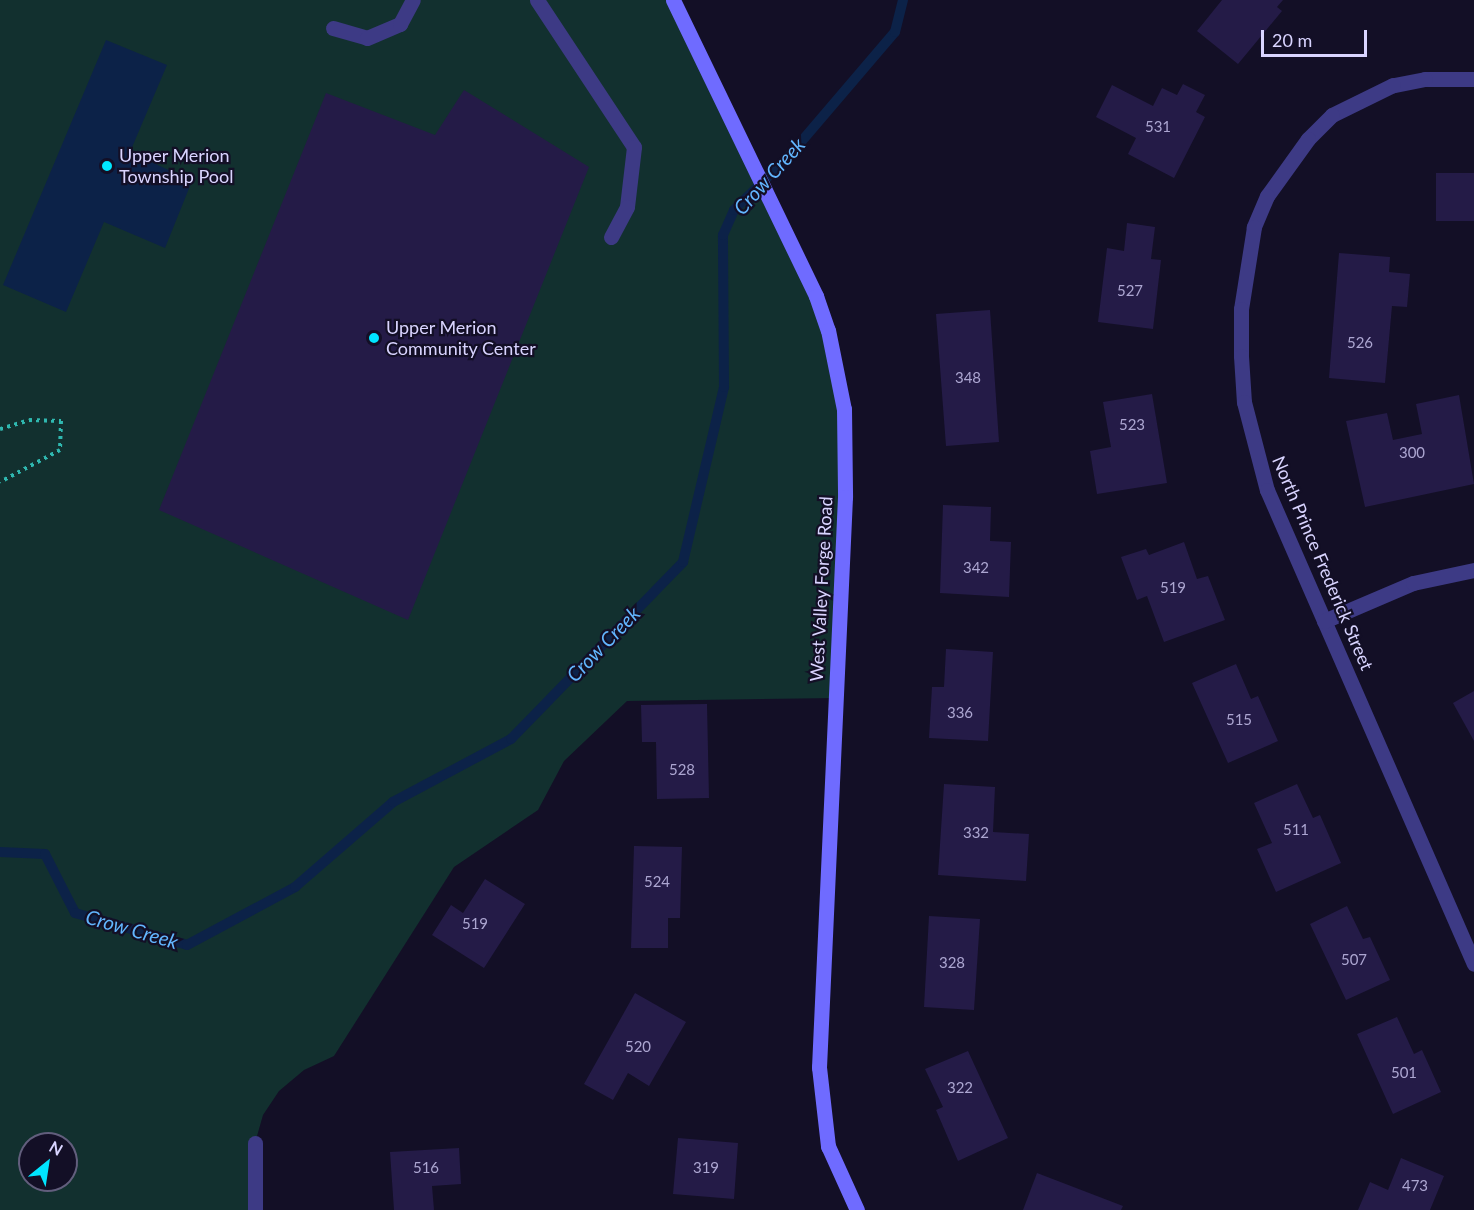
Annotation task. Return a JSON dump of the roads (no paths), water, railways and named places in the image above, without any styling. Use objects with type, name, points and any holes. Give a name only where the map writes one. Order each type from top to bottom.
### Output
[{"type":"main road","name":"West Valley Forge Road","points":[[673,0],[778,212],[828,330],[844,409],[845,497],[819,1067],[828,1146],[856,1210]]},
{"type":"street","points":[[333,28],[367,38],[400,24],[412,0]]},
{"type":"street","points":[[537,0],[634,147],[627,207],[610,237]]},
{"type":"street","name":"North Prince Frederick Street","points":[[1474,79],[1425,79],[1393,85],[1332,115],[1286,165],[1254,227],[1241,309],[1244,402],[1267,490],[1474,964]]},
{"type":"street","points":[[1324,621],[1413,583],[1474,570]]},
{"type":"street","points":[[255,1143],[255,1210]]},
{"type":"water","name":"Upper Merion Township Pool","points":[[106,40],[167,65],[130,152],[192,181],[165,248],[104,222],[66,312],[3,285]]},
{"type":"waterway","name":"Crow Creek","points":[[0,852],[45,854],[75,913],[187,945],[295,887],[393,802],[511,739],[683,562],[724,387],[723,235],[734,210],[789,156],[895,32],[903,0]]},
{"type":"place","name":"Upper Merion Township Pool","points":[[107,166]]},
{"type":"place","name":"Upper Merion Community Center","points":[[374,338]]}]
